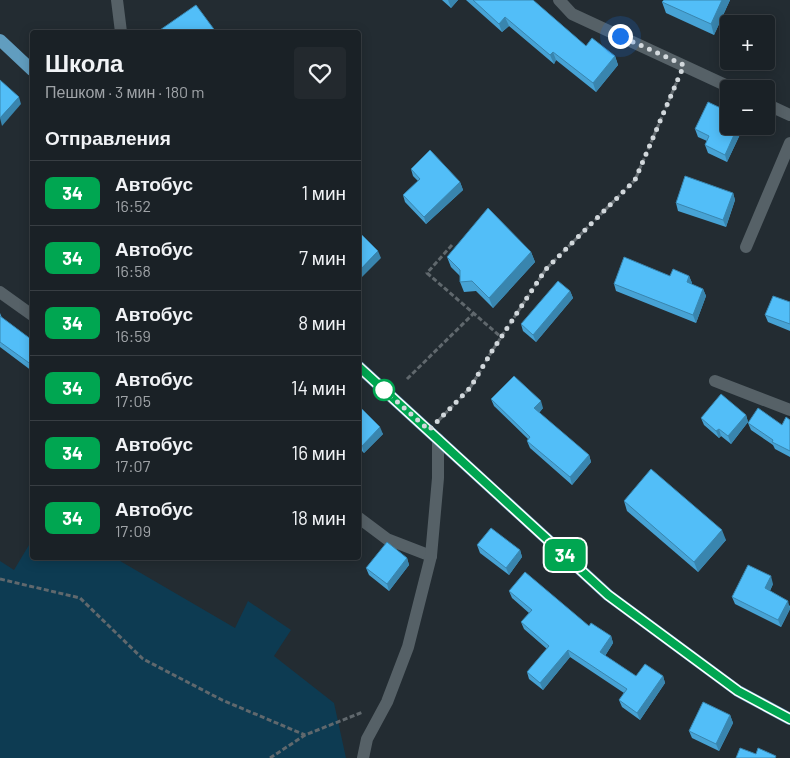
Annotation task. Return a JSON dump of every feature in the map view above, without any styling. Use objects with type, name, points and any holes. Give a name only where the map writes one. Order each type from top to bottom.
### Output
[{"type":"main road","points":[[0,40],[30,68]]},
{"type":"main road","points":[[361,369],[608,595],[738,691],[790,719]]},
{"type":"street","points":[[117,0],[121,30]]},
{"type":"street","points":[[558,0],[572,14],[720,82]]},
{"type":"street","points":[[775,108],[790,115]]},
{"type":"street","points":[[746,247],[790,143]]},
{"type":"street","points":[[0,292],[30,314]]},
{"type":"street","points":[[715,381],[790,410]]},
{"type":"street","points":[[363,758],[367,739],[387,702],[408,647],[431,556],[438,478],[433,435]]},
{"type":"street","points":[[361,520],[387,539],[431,556]]},
{"type":"path","points":[[433,435],[470,388],[546,269],[635,180],[684,65]]},
{"type":"path","points":[[452,245],[427,273],[501,337]]},
{"type":"path","points":[[407,379],[474,313]]},
{"type":"path","points":[[0,579],[80,598],[143,660],[222,700],[304,735]]},
{"type":"path","points":[[270,758],[304,735],[387,702]]},
{"type":"shaded area","points":[[30,543],[30,560],[118,560],[235,628],[248,601],[291,630],[274,656],[334,703],[346,758],[0,758],[0,561],[14,570]]},
{"type":"building","points":[[473,0],[533,0],[586,46],[592,38],[615,56],[593,83],[553,52],[550,55],[505,17],[499,24]]},
{"type":"building","points":[[664,0],[722,0],[711,24],[662,2]]},
{"type":"building","points":[[196,5],[215,30],[160,30]]},
{"type":"building","points":[[0,80],[19,97],[0,118]]},
{"type":"building","points":[[708,102],[720,108],[720,135],[734,135],[725,155],[705,145],[709,136],[695,129]]},
{"type":"building","points":[[430,150],[460,182],[424,217],[403,195],[420,179],[411,169]]},
{"type":"building","points":[[685,176],[733,193],[723,220],[676,203]]},
{"type":"building","points":[[488,208],[531,252],[489,298],[472,281],[460,282],[460,270],[447,257]]},
{"type":"building","points":[[361,234],[378,251],[361,269]]},
{"type":"building","points":[[624,257],[670,276],[673,269],[689,276],[687,282],[703,289],[693,315],[614,284]]},
{"type":"building","points":[[558,281],[570,291],[533,335],[521,324]]},
{"type":"building","points":[[773,296],[790,302],[790,324],[765,315]]},
{"type":"building","points":[[0,316],[30,338],[30,364],[0,342]]},
{"type":"building","points":[[514,376],[541,401],[534,408],[589,455],[570,477],[527,441],[530,437],[491,399]]},
{"type":"building","points":[[721,394],[746,415],[728,436],[719,429],[716,431],[701,418]]},
{"type":"building","points":[[361,408],[380,427],[361,445]]},
{"type":"building","points":[[758,408],[782,425],[786,417],[790,420],[790,451],[772,442],[773,440],[748,423]]},
{"type":"building","points":[[651,469],[722,530],[694,562],[624,501]]},
{"type":"building","points":[[491,528],[520,550],[506,568],[477,545]]},
{"type":"building","points":[[387,542],[407,558],[387,584],[366,568]]},
{"type":"building","points":[[748,565],[771,576],[765,588],[788,601],[778,620],[732,597]]},
{"type":"building","points":[[525,572],[589,626],[591,623],[611,636],[600,652],[636,676],[645,664],[663,676],[637,713],[619,700],[627,689],[568,650],[540,683],[527,672],[549,646],[521,622],[532,610],[509,591]]},
{"type":"building","points":[[703,702],[730,715],[716,744],[689,731]]},
{"type":"building","points":[[740,748],[756,754],[758,748],[776,756],[775,758],[736,758]]},
{"type":"bus line","name":"34","points":[[361,369],[608,595],[738,691],[790,719]]},
{"type":"route","points":[[384,390],[429,430],[470,388],[546,269],[635,180],[662,122],[684,65],[620,36]]}]
